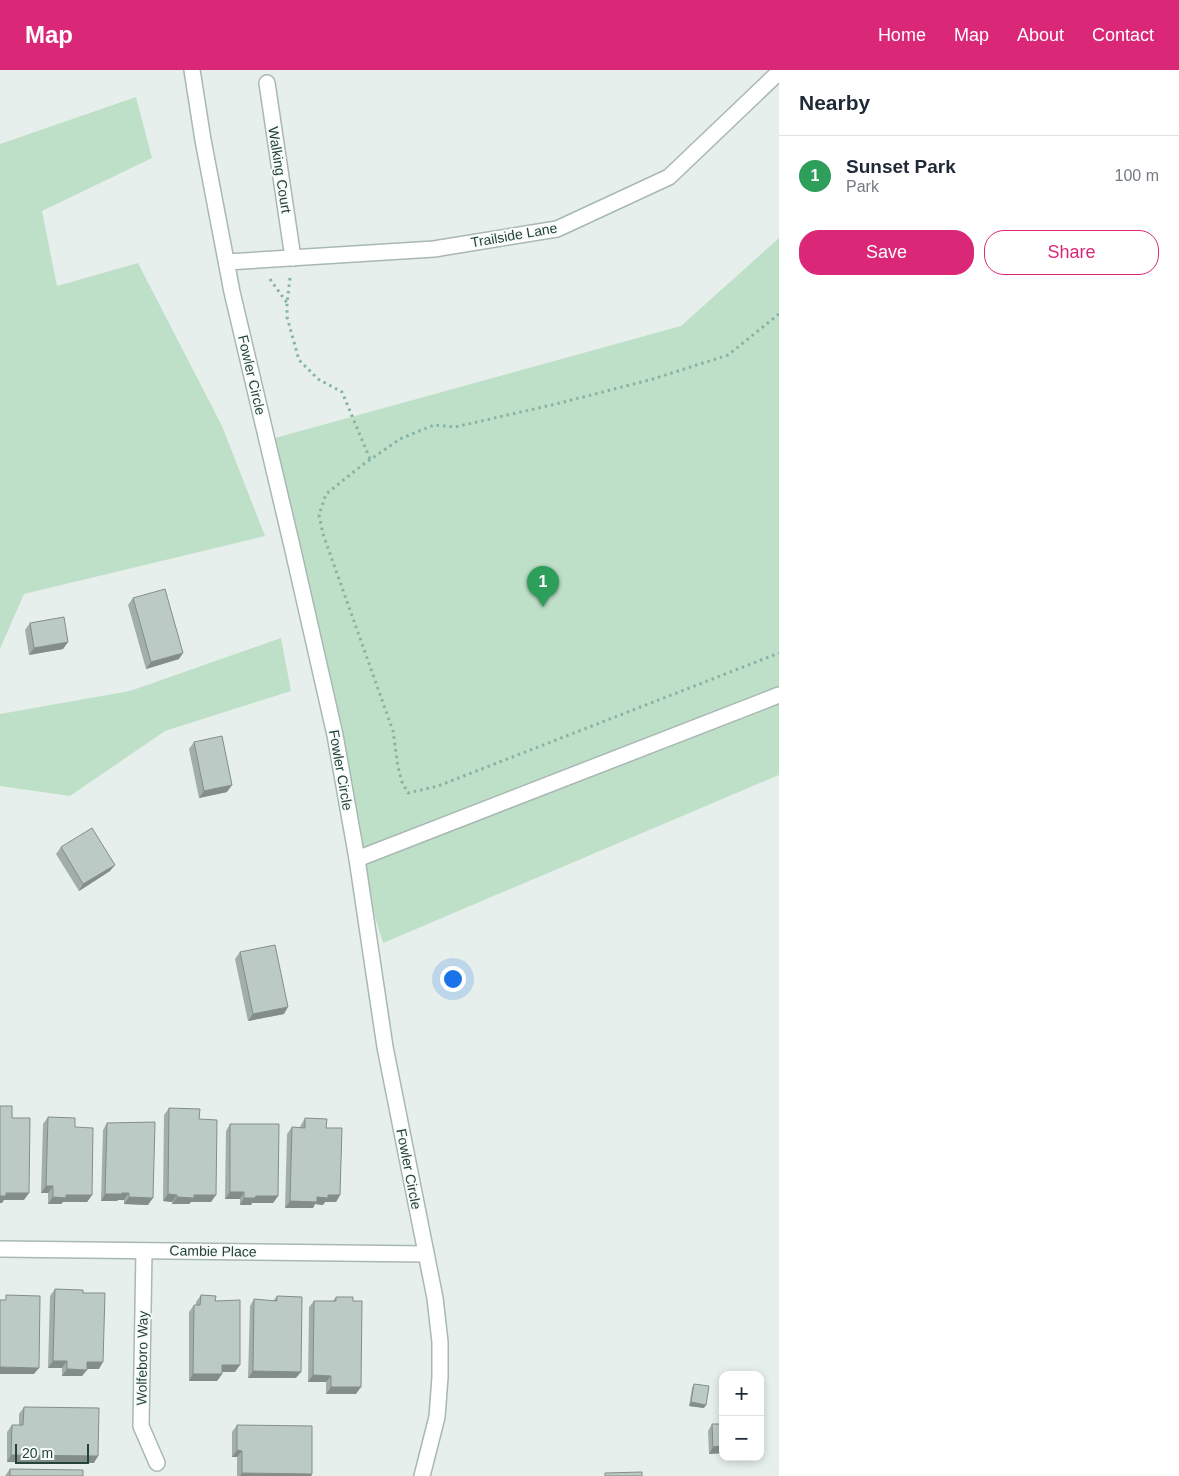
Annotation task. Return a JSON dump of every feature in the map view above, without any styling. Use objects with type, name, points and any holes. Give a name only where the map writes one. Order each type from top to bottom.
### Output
[{"type":"street","name":"Fowler Circle","points":[[192,70],[203,140],[227,262],[334,735],[357,859],[385,1047],[435,1298],[439,1333],[440,1377],[437,1417],[422,1476]]},
{"type":"street","name":"Trailside Lane","points":[[227,262],[434,249],[557,229],[669,177],[779,72]]},
{"type":"street","name":"Walking Court","points":[[266,83],[294,258]]},
{"type":"street","points":[[357,859],[779,695]]},
{"type":"street","name":"Cambie Place","points":[[0,1249],[426,1254]]},
{"type":"street","name":"Wolfeboro Way","points":[[144,1250],[142,1426],[157,1463]]},
{"type":"path","points":[[294,258],[286,303],[287,317],[299,360],[318,379],[342,392],[370,459]]},
{"type":"path","points":[[257,260],[286,303]]},
{"type":"path","points":[[779,314],[728,355],[653,379],[556,404],[455,427],[434,425],[400,439],[370,459],[326,494],[319,515],[323,534],[393,731],[398,767],[402,782],[408,793],[438,786],[779,653]]},
{"type":"green space","points":[[136,97],[152,158],[42,211],[57,286],[138,263],[222,426],[265,536],[24,594],[0,649],[0,144]]},
{"type":"green space","points":[[779,238],[779,775],[383,943],[357,859],[275,438],[681,326]]},
{"type":"green space","points":[[281,638],[291,691],[165,731],[70,796],[0,786],[0,714],[130,691]]},
{"type":"building","points":[[165,589],[183,653],[151,662],[133,598]]},
{"type":"building","points":[[64,617],[68,642],[34,648],[30,623]]},
{"type":"building","points":[[222,736],[232,785],[204,791],[194,742]]},
{"type":"building","points":[[92,828],[115,865],[83,884],[61,847]]},
{"type":"building","points":[[275,945],[288,1007],[253,1014],[240,952]]},
{"type":"building","points":[[0,1106],[12,1106],[12,1118],[30,1118],[29,1193],[6,1193],[6,1196],[0,1196]]},
{"type":"building","points":[[169,1108],[200,1109],[199,1119],[217,1120],[216,1195],[194,1195],[194,1198],[177,1197],[177,1195],[168,1194]]},
{"type":"building","points":[[48,1117],[75,1118],[75,1127],[93,1128],[92,1195],[66,1195],[66,1198],[53,1197],[53,1186],[46,1186]]},
{"type":"building","points":[[305,1118],[327,1119],[326,1128],[342,1128],[340,1195],[328,1195],[328,1198],[317,1197],[317,1202],[290,1201],[292,1127],[305,1128]]},
{"type":"building","points":[[155,1122],[153,1198],[129,1197],[129,1193],[105,1194],[107,1123]]},
{"type":"building","points":[[230,1124],[279,1124],[278,1196],[244,1198],[244,1192],[230,1192]]},
{"type":"building","points":[[55,1289],[83,1290],[83,1293],[105,1293],[103,1362],[87,1362],[87,1370],[67,1369],[67,1361],[53,1361]]},
{"type":"building","points":[[6,1295],[40,1296],[39,1368],[0,1367],[0,1300],[6,1300]]},
{"type":"building","points":[[201,1295],[216,1296],[215,1301],[240,1300],[240,1365],[222,1365],[222,1374],[193,1374],[194,1305],[200,1305]]},
{"type":"building","points":[[277,1296],[302,1297],[301,1372],[253,1371],[254,1299],[277,1301]]},
{"type":"building","points":[[336,1297],[353,1297],[353,1301],[362,1301],[361,1387],[331,1387],[331,1376],[313,1375],[314,1301],[336,1301]]},
{"type":"building","points":[[694,1384],[709,1386],[706,1405],[691,1402]]},
{"type":"building","points":[[24,1407],[99,1408],[98,1456],[11,1455],[12,1425],[23,1425]]},
{"type":"building","points":[[712,1424],[719,1424],[719,1446],[713,1447]]},
{"type":"building","points":[[237,1425],[312,1426],[312,1474],[242,1473],[242,1451],[237,1450]]},
{"type":"building","points":[[10,1469],[83,1470],[83,1476],[10,1476]]},
{"type":"building","points":[[642,1472],[642,1476],[605,1476],[605,1473]]},
{"type":"place","name":"Sunset Park","points":[[543,607]]}]
